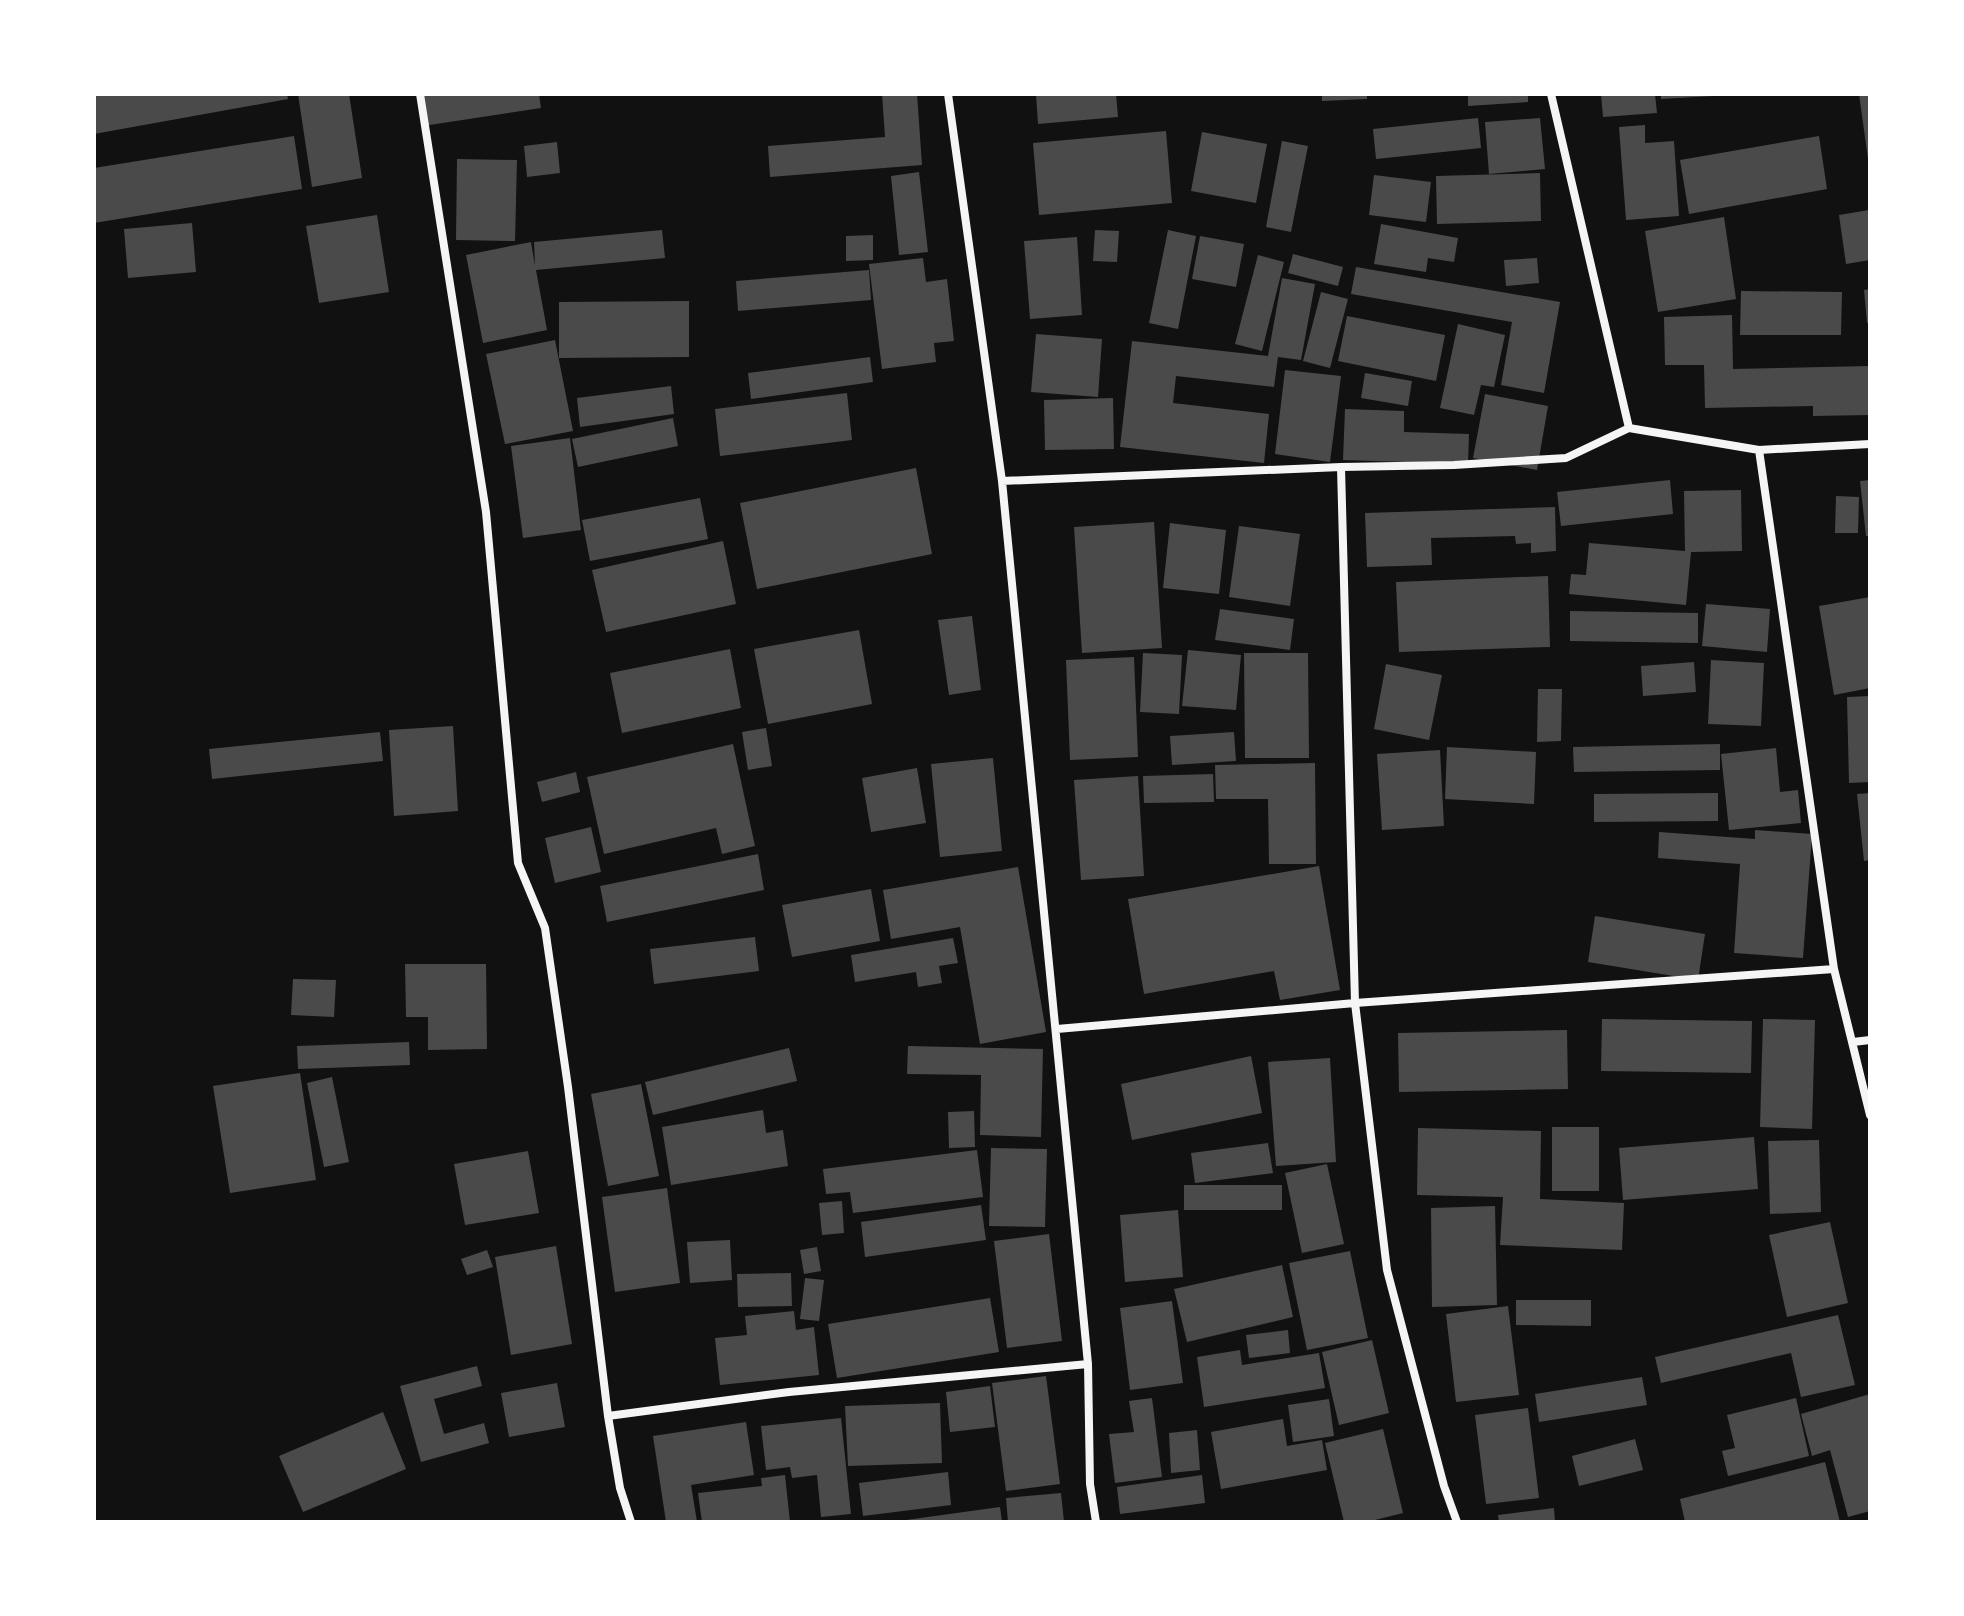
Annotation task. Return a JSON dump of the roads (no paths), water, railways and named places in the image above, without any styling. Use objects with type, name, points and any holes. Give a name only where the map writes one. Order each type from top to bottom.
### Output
[{"type":"street","points":[[420,94],[486,512],[518,863],[545,928],[568,1087],[608,1416],[620,1488],[631,1522]]},
{"type":"street","points":[[948,94],[1002,481],[1088,1364],[1090,1484],[1096,1522]]},
{"type":"street","points":[[1551,94],[1629,428]]},
{"type":"street","points":[[1002,481],[1454,465],[1566,458],[1629,428],[1759,450],[1870,444]]},
{"type":"street","points":[[1759,450],[1834,969],[1870,1115]]},
{"type":"street","points":[[1341,467],[1355,1003],[1387,1270],[1444,1486],[1457,1522]]},
{"type":"street","points":[[1057,1029],[1355,1003],[1834,969]]},
{"type":"street","points":[[1853,1042],[1870,1040]]},
{"type":"street","points":[[608,1416],[789,1392],[1088,1364]]}]
